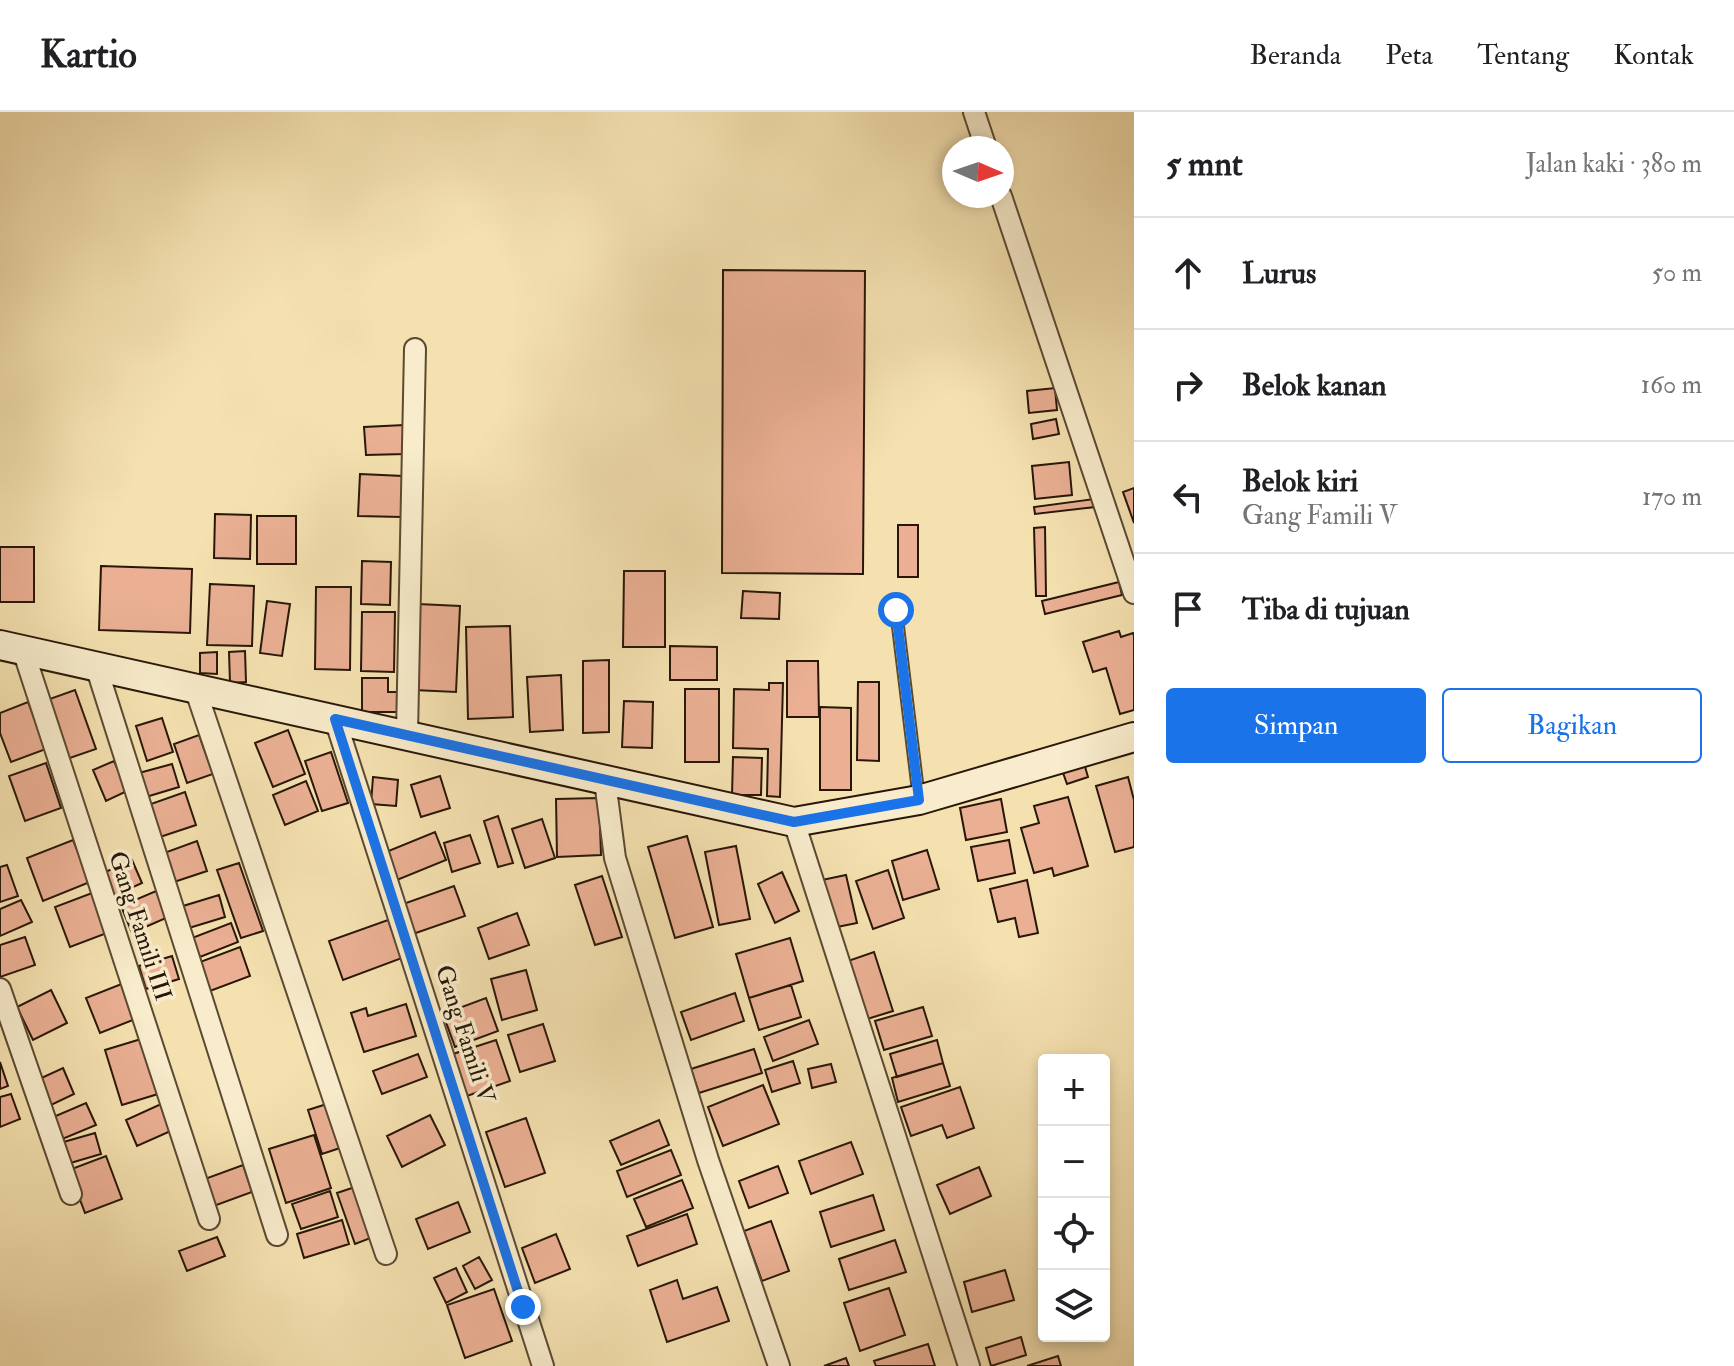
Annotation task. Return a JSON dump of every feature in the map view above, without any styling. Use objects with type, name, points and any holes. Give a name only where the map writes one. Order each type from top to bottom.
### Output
[{"type":"main road","points":[[11,647],[794,822],[919,800],[1134,737]]},
{"type":"street","points":[[974,112],[982,136]]},
{"type":"street","points":[[1005,208],[1134,593]]},
{"type":"street","points":[[407,734],[415,349]]},
{"type":"street","name":"Gang Famili III","points":[[11,647],[209,1219]]},
{"type":"street","points":[[96,666],[277,1235]]},
{"type":"street","points":[[195,688],[386,1254]]},
{"type":"street","name":"Gang Famili V","points":[[335,719],[543,1366]]},
{"type":"street","points":[[605,781],[615,858],[704,1146],[779,1366]]},
{"type":"street","points":[[794,822],[969,1366]]},
{"type":"street","points":[[0,989],[71,1194]]},
{"type":"lane","points":[[896,610],[919,800]]},
{"type":"building","points":[[723,270],[865,271],[863,574],[722,573]]},
{"type":"building","points":[[1055,388],[1057,410],[1029,413],[1027,391]]},
{"type":"building","points":[[1056,419],[1059,434],[1033,439],[1031,424]]},
{"type":"building","points":[[404,425],[405,454],[366,455],[364,427]]},
{"type":"building","points":[[1069,462],[1072,495],[1035,499],[1032,466]]},
{"type":"building","points":[[360,474],[403,476],[402,517],[358,516]]},
{"type":"building","points":[[1134,488],[1134,523],[1123,492]]},
{"type":"building","points":[[1094,499],[1095,507],[1035,514],[1034,507]]},
{"type":"building","points":[[215,514],[251,515],[250,559],[214,558]]},
{"type":"building","points":[[257,516],[296,516],[296,564],[257,564]]},
{"type":"building","points":[[898,525],[918,525],[918,577],[898,577]]},
{"type":"building","points":[[1045,527],[1046,596],[1036,596],[1034,528]]},
{"type":"building","points":[[0,547],[34,547],[34,602],[0,602]]},
{"type":"building","points":[[362,561],[391,562],[390,605],[361,604]]},
{"type":"building","points":[[101,566],[192,569],[190,633],[99,630]]},
{"type":"building","points":[[624,571],[665,571],[665,647],[623,647]]},
{"type":"building","points":[[1119,582],[1122,595],[1045,614],[1042,601]]},
{"type":"building","points":[[210,584],[254,586],[252,646],[207,645]]},
{"type":"building","points":[[316,587],[351,587],[350,670],[315,669]]},
{"type":"building","points":[[743,591],[780,593],[779,619],[741,618]]},
{"type":"building","points":[[267,601],[290,604],[282,656],[260,653]]},
{"type":"building","points":[[418,604],[460,606],[456,692],[414,690]]},
{"type":"building","points":[[362,612],[395,612],[394,672],[361,671]]},
{"type":"building","points":[[510,626],[513,717],[468,719],[466,627]]},
{"type":"building","points":[[1119,631],[1121,637],[1133,633],[1134,636],[1134,710],[1120,714],[1106,668],[1093,672],[1083,642]]},
{"type":"building","points":[[670,646],[717,647],[717,680],[670,680]]},
{"type":"building","points":[[245,651],[246,682],[230,683],[229,652]]},
{"type":"building","points":[[217,652],[217,674],[200,673],[200,653]]},
{"type":"building","points":[[609,660],[609,732],[583,733],[583,661]]},
{"type":"building","points":[[787,661],[818,661],[819,717],[787,717]]},
{"type":"building","points":[[561,675],[563,730],[530,732],[527,677]]},
{"type":"building","points":[[362,678],[388,678],[388,692],[401,692],[401,712],[362,712]]},
{"type":"building","points":[[858,682],[879,682],[879,761],[857,760]]},
{"type":"building","points":[[769,683],[783,683],[780,797],[767,796],[768,749],[733,748],[734,689],[769,690]]},
{"type":"building","points":[[685,689],[719,689],[719,762],[685,762]]},
{"type":"building","points":[[75,690],[96,749],[64,760],[44,701]]},
{"type":"building","points":[[624,701],[653,702],[652,748],[622,747]]},
{"type":"building","points":[[28,702],[46,749],[11,762],[0,733],[0,713]]},
{"type":"building","points":[[820,707],[851,708],[851,790],[820,790]]},
{"type":"building","points":[[162,718],[173,752],[147,761],[136,726]]},
{"type":"building","points":[[288,730],[305,774],[273,787],[255,743]]},
{"type":"building","points":[[199,735],[213,774],[187,783],[174,744]]},
{"type":"building","points":[[331,752],[348,803],[322,811],[305,761]]},
{"type":"building","points":[[733,757],[762,758],[761,795],[732,795]]},
{"type":"building","points":[[114,761],[127,791],[106,801],[93,770]]},
{"type":"building","points":[[46,763],[61,808],[25,821],[9,776]]},
{"type":"building","points":[[1084,763],[1088,777],[1067,784],[1062,770]]},
{"type":"building","points":[[172,764],[179,787],[146,797],[139,773]]},
{"type":"building","points":[[440,776],[450,808],[421,817],[411,785]]},
{"type":"building","points":[[373,777],[398,780],[396,806],[371,804]]},
{"type":"building","points":[[1128,777],[1134,800],[1134,847],[1115,852],[1096,786]]},
{"type":"building","points":[[306,781],[318,811],[285,825],[273,795]]},
{"type":"building","points":[[185,792],[196,825],[160,837],[148,805]]},
{"type":"building","points":[[1068,797],[1088,866],[1054,876],[1052,868],[1034,873],[1021,828],[1039,823],[1034,806]]},
{"type":"building","points":[[599,798],[601,855],[557,857],[556,799]]},
{"type":"building","points":[[1001,799],[1007,832],[966,840],[960,808]]},
{"type":"building","points":[[498,816],[513,863],[498,867],[484,821]]},
{"type":"building","points":[[542,819],[555,858],[525,868],[512,829]]},
{"type":"building","points":[[435,832],[446,860],[397,880],[386,852]]},
{"type":"building","points":[[470,835],[480,863],[452,872],[444,843]]},
{"type":"building","points":[[687,836],[713,927],[675,938],[648,847]]},
{"type":"building","points":[[73,840],[90,882],[43,901],[27,858]]},
{"type":"building","points":[[1009,840],[1015,873],[978,881],[971,847]]},
{"type":"building","points":[[197,841],[207,871],[174,882],[164,853]]},
{"type":"building","points":[[736,846],[750,919],[719,925],[705,852]]},
{"type":"building","points":[[927,850],[939,889],[903,900],[892,861]]},
{"type":"building","points":[[132,860],[142,883],[114,896],[103,873]]},
{"type":"building","points":[[239,863],[263,931],[241,938],[217,870]]},
{"type":"building","points":[[7,865],[18,896],[0,902],[0,867]]},
{"type":"building","points":[[888,870],[904,918],[873,929],[856,881]]},
{"type":"building","points":[[782,872],[799,911],[775,923],[758,884]]},
{"type":"building","points":[[846,875],[857,923],[832,928],[822,880]]},
{"type":"building","points":[[602,876],[622,937],[595,945],[575,885]]},
{"type":"building","points":[[1027,880],[1038,933],[1019,937],[1015,918],[998,922],[990,889]]},
{"type":"building","points":[[454,886],[465,916],[413,934],[403,904]]},
{"type":"building","points":[[156,891],[166,918],[132,933],[121,906]]},
{"type":"building","points":[[92,893],[107,933],[70,947],[55,907]]},
{"type":"building","points":[[219,895],[225,917],[189,928],[183,906]]},
{"type":"building","points":[[21,900],[32,922],[0,936],[0,909]]},
{"type":"building","points":[[517,913],[529,945],[489,959],[478,928]]},
{"type":"building","points":[[388,920],[402,958],[343,980],[329,941]]},
{"type":"building","points":[[231,923],[238,942],[200,957],[192,938]]},
{"type":"building","points":[[25,937],[35,965],[0,977],[0,945]]},
{"type":"building","points":[[790,938],[803,981],[749,998],[736,954]]},
{"type":"building","points":[[240,947],[250,976],[210,991],[200,962]]},
{"type":"building","points":[[874,952],[893,1011],[864,1020],[845,962]]},
{"type":"building","points":[[172,956],[179,979],[146,989],[139,966]]},
{"type":"building","points":[[526,970],[537,1010],[502,1020],[491,979]]},
{"type":"building","points":[[124,983],[138,1018],[100,1033],[86,998]]},
{"type":"building","points":[[791,985],[801,1017],[759,1030],[749,998]]},
{"type":"building","points":[[51,990],[67,1023],[33,1040],[17,1007]]},
{"type":"building","points":[[735,993],[744,1021],[691,1040],[681,1012]]},
{"type":"building","points":[[486,998],[498,1031],[455,1047],[443,1014]]},
{"type":"building","points":[[406,1004],[416,1036],[364,1052],[351,1013],[366,1008],[368,1016]]},
{"type":"building","points":[[923,1007],[932,1036],[884,1050],[875,1021]]},
{"type":"building","points":[[809,1020],[818,1044],[773,1061],[764,1037]]},
{"type":"building","points":[[543,1024],[555,1061],[520,1072],[508,1035]]},
{"type":"building","points":[[141,1039],[158,1094],[122,1105],[105,1050]]},
{"type":"building","points":[[496,1040],[510,1081],[467,1096],[453,1054]]},
{"type":"building","points":[[937,1040],[943,1063],[897,1077],[890,1054]]},
{"type":"building","points":[[754,1049],[762,1073],[699,1093],[691,1069]]},
{"type":"building","points":[[418,1054],[427,1077],[382,1094],[373,1071]]},
{"type":"building","points":[[793,1061],[800,1083],[772,1092],[765,1070]]},
{"type":"building","points":[[0,1062],[8,1086],[0,1089]]},
{"type":"building","points":[[943,1063],[950,1086],[898,1102],[892,1078]]},
{"type":"building","points":[[831,1064],[836,1082],[812,1088],[808,1069]]},
{"type":"building","points":[[63,1068],[74,1094],[49,1106],[37,1080]]},
{"type":"building","points":[[763,1085],[779,1124],[723,1146],[708,1107]]},
{"type":"building","points":[[960,1087],[974,1128],[947,1138],[942,1125],[911,1136],[901,1107]]},
{"type":"building","points":[[11,1094],[20,1119],[0,1127],[0,1097]]},
{"type":"building","points":[[333,1102],[346,1146],[322,1154],[308,1110]]},
{"type":"building","points":[[86,1103],[96,1125],[60,1140],[51,1118]]},
{"type":"building","points":[[161,1104],[173,1130],[137,1146],[126,1120]]},
{"type":"building","points":[[430,1115],[445,1145],[402,1167],[387,1136]]},
{"type":"building","points":[[526,1118],[545,1173],[505,1187],[486,1132]]},
{"type":"building","points":[[659,1120],[669,1145],[621,1165],[610,1141]]},
{"type":"building","points":[[95,1133],[101,1154],[67,1164],[60,1143]]},
{"type":"building","points":[[314,1135],[331,1188],[286,1203],[269,1149]]},
{"type":"building","points":[[851,1142],[863,1174],[811,1194],[799,1161]]},
{"type":"building","points":[[671,1150],[681,1175],[627,1197],[617,1171]]},
{"type":"building","points":[[106,1156],[122,1199],[85,1213],[69,1170]]},
{"type":"building","points":[[243,1165],[252,1192],[211,1207],[202,1180]]},
{"type":"building","points":[[778,1166],[788,1193],[749,1208],[739,1181]]},
{"type":"building","points":[[979,1167],[991,1196],[950,1214],[937,1185]]},
{"type":"building","points":[[682,1180],[693,1208],[646,1227],[634,1199]]},
{"type":"building","points":[[358,1186],[376,1236],[355,1244],[337,1193]]},
{"type":"building","points":[[330,1191],[338,1217],[301,1229],[292,1204]]},
{"type":"building","points":[[873,1195],[884,1230],[831,1247],[820,1212]]},
{"type":"building","points":[[458,1202],[470,1232],[428,1249],[416,1219]]},
{"type":"building","points":[[687,1214],[697,1244],[638,1266],[627,1236]]},
{"type":"building","points":[[342,1220],[349,1244],[304,1258],[297,1234]]},
{"type":"building","points":[[771,1221],[789,1271],[762,1281],[744,1231]]},
{"type":"building","points":[[556,1234],[570,1269],[535,1283],[522,1248]]},
{"type":"building","points":[[217,1237],[225,1256],[187,1271],[179,1251]]},
{"type":"building","points":[[895,1240],[906,1272],[849,1290],[839,1259]]},
{"type":"building","points":[[479,1257],[492,1280],[475,1289],[463,1266]]},
{"type":"building","points":[[456,1268],[467,1292],[446,1303],[434,1278]]},
{"type":"building","points":[[1005,1270],[1014,1300],[972,1312],[964,1282]]},
{"type":"building","points":[[677,1280],[683,1299],[717,1287],[729,1321],[667,1342],[650,1290]]},
{"type":"building","points":[[889,1288],[905,1335],[860,1351],[844,1303]]},
{"type":"building","points":[[494,1289],[512,1341],[465,1358],[447,1305]]},
{"type":"building","points":[[1021,1337],[1026,1355],[991,1366],[986,1348]]},
{"type":"building","points":[[928,1344],[935,1366],[876,1366],[874,1361]]},
{"type":"building","points":[[1058,1356],[1061,1366],[1027,1366]]},
{"type":"building","points":[[846,1358],[849,1366],[824,1366]]},
{"type":"route","points":[[523,1307],[335,719],[794,822],[869,811],[919,800],[896,610]]}]
